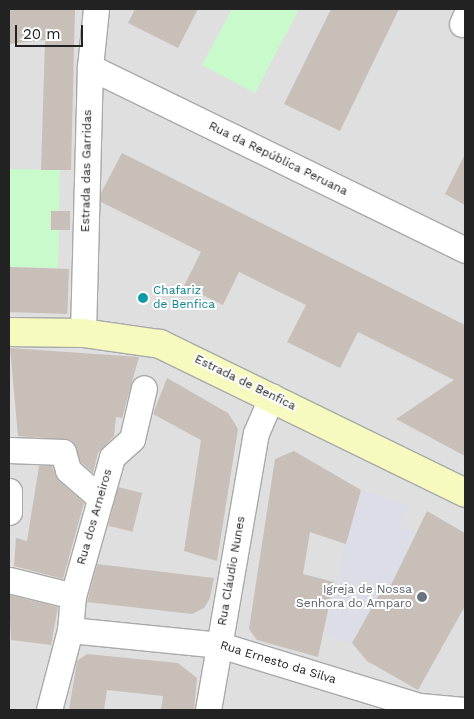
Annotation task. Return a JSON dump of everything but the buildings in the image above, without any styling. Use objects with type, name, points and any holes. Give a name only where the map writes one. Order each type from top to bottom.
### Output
[{"type":"street","name":"Estrada das Garridas","points":[[83,333],[90,67],[96,9]]},
{"type":"street","name":"Rua da República Peruana","points":[[90,67],[465,250]]},
{"type":"street","name":"Estrada de Benfica","points":[[9,332],[83,333],[160,344],[272,396],[465,493]]},
{"type":"street","name":"Rua dos Arneiros","points":[[73,596],[112,457],[132,439],[144,388]]},
{"type":"street","name":"Rua Cláudio Nunes","points":[[208,710],[256,432],[272,396]]},
{"type":"street","points":[[9,450],[62,452],[68,470],[100,498]]},
{"type":"street","points":[[9,580],[73,596],[70,630],[49,710]]},
{"type":"street","name":"Rua Ernesto da Silva","points":[[70,630],[220,645],[360,699],[464,710]]},
{"type":"shaded area","points":[[9,9],[465,9],[465,710],[9,710]]},
{"type":"shaded area","points":[[361,490],[409,505],[399,525],[415,532],[390,587],[384,587],[352,643],[324,635],[333,604],[329,602]]},
{"type":"green space","points":[[232,9],[299,9],[255,93],[202,65]]},
{"type":"green space","points":[[9,169],[60,170],[59,211],[51,211],[50,230],[59,230],[58,268],[9,267]]},
{"type":"place","name":"Chafariz de Benfica","points":[[143,298]]},
{"type":"place","name":"Igreja de Nossa Senhora do Amparo","points":[[422,597]]}]
